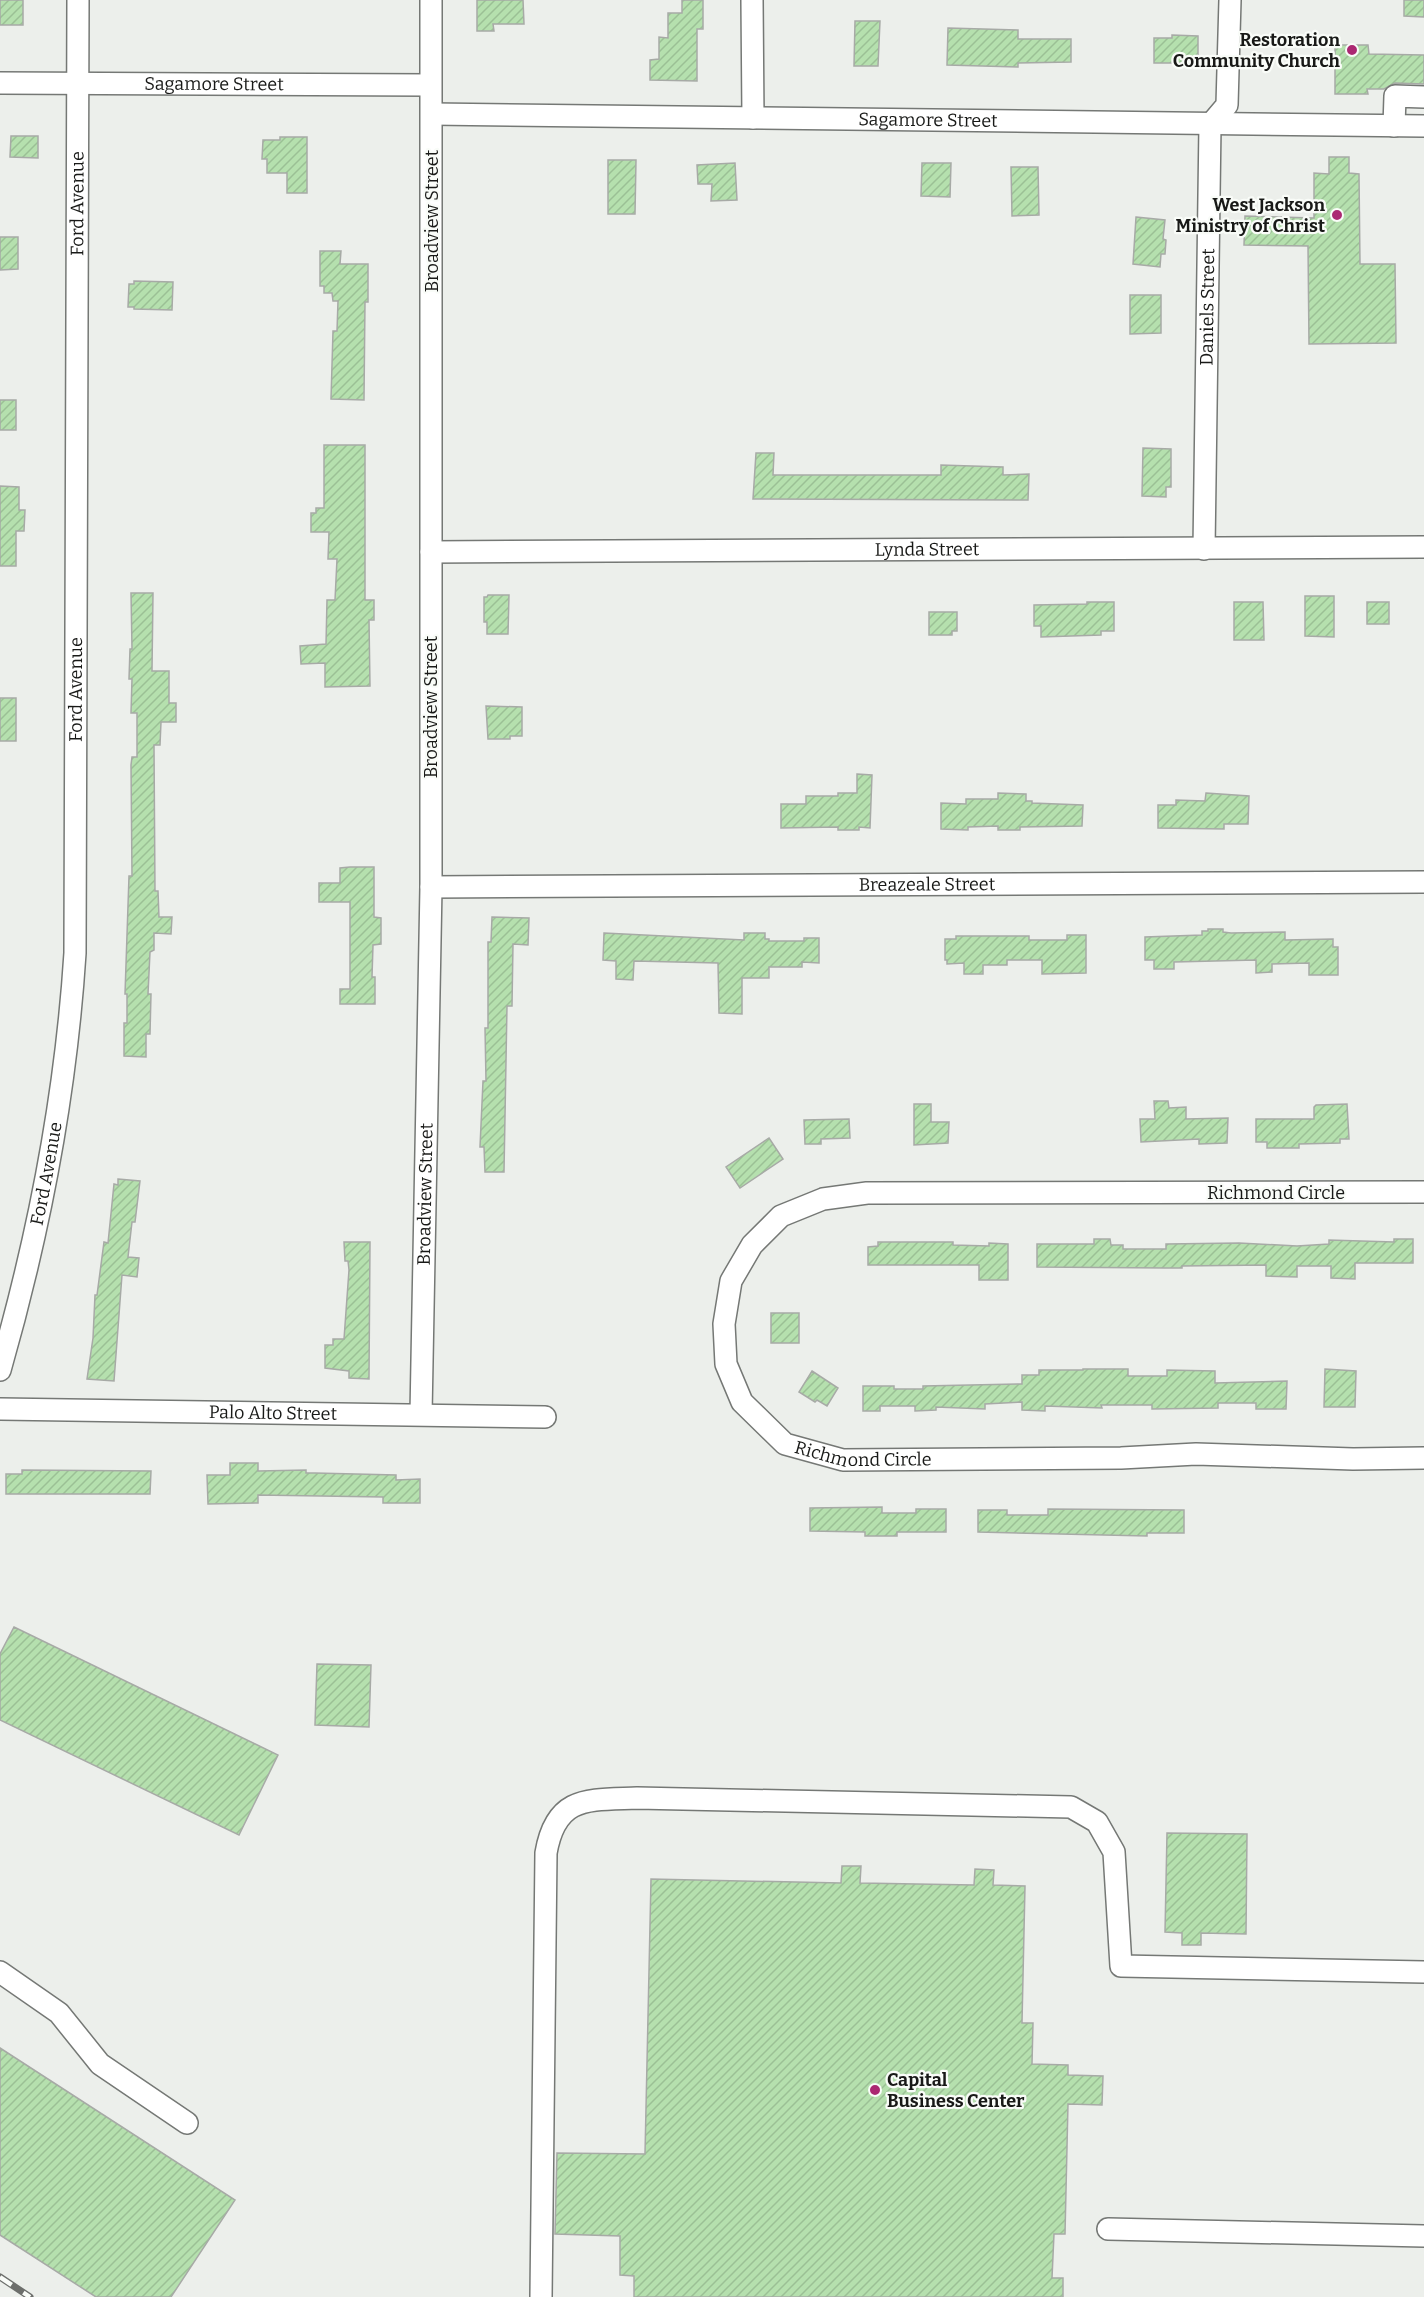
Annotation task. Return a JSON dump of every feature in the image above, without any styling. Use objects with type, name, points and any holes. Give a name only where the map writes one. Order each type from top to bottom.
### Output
[{"type":"street","name":"Ford Avenue","points":[[0,1370],[43,1196],[70,1021],[75,953],[78,0]]},
{"type":"street","name":"Broadview Street","points":[[422,1414],[431,887],[431,0]]},
{"type":"street","points":[[752,0],[753,118]]},
{"type":"street","points":[[1209,125],[1227,105],[1230,0]]},
{"type":"street","name":"Sagamore Street","points":[[0,83],[430,85]]},
{"type":"street","points":[[1394,126],[1395,96],[1424,97]]},
{"type":"street","name":"Sagamore Street","points":[[432,114],[1424,126]]},
{"type":"street","name":"Daniels Street","points":[[1204,549],[1209,125]]},
{"type":"street","name":"Lynda Street","points":[[431,552],[1424,548]]},
{"type":"street","name":"Breazeale Street","points":[[431,887],[1424,882]]},
{"type":"street","name":"Richmond Circle","points":[[1424,1192],[867,1193],[823,1199],[781,1216],[752,1245],[731,1281],[724,1324],[726,1364],[742,1402],[784,1444],[843,1460],[1121,1458],[1196,1454],[1353,1459],[1424,1458]]},
{"type":"street","name":"Palo Alto Street","points":[[0,1409],[545,1417]]},
{"type":"street","points":[[541,2297],[546,1852],[549,1832],[562,1812],[585,1801],[637,1798],[1071,1807],[1097,1822],[1114,1852],[1121,1966],[1424,1972]]},
{"type":"street","points":[[0,1972],[59,2013],[100,2064],[187,2123]]},
{"type":"street","points":[[1108,2229],[1424,2236]]},
{"type":"building","points":[[0,0],[23,0],[23,25],[0,25]]},
{"type":"building","points":[[477,0],[523,0],[524,24],[493,24],[494,31],[477,31]]},
{"type":"building","points":[[682,0],[703,0],[703,29],[697,29],[697,81],[650,80],[650,60],[659,59],[659,37],[668,38],[668,13],[682,13]]},
{"type":"building","points":[[1404,0],[1424,0],[1424,17],[1404,16]]},
{"type":"building","points":[[855,21],[880,21],[878,66],[854,66]]},
{"type":"building","points":[[948,28],[1018,30],[1018,39],[1071,39],[1071,62],[1018,63],[1018,67],[947,65]]},
{"type":"building","points":[[1172,35],[1198,36],[1198,60],[1189,60],[1189,63],[1154,63],[1154,38],[1172,38]]},
{"type":"building","name":"Restoration Community Church","points":[[1335,45],[1368,45],[1369,54],[1424,55],[1424,84],[1395,83],[1384,89],[1367,89],[1368,94],[1335,94]]},
{"type":"building","points":[[11,136],[38,136],[38,158],[10,157]]},
{"type":"building","points":[[280,137],[307,137],[307,193],[287,193],[287,173],[267,173],[267,159],[262,159],[263,140],[280,140]]},
{"type":"building","points":[[1329,157],[1349,157],[1349,173],[1359,174],[1360,264],[1395,264],[1396,343],[1309,344],[1308,246],[1244,245],[1245,216],[1314,218],[1314,173],[1329,174]]},
{"type":"building","points":[[608,160],[636,160],[635,214],[608,214]]},
{"type":"building","points":[[735,163],[737,200],[711,201],[712,184],[698,184],[697,165]]},
{"type":"building","points":[[922,163],[951,163],[950,197],[921,196]]},
{"type":"building","points":[[1011,167],[1038,167],[1039,215],[1012,216]]},
{"type":"building","points":[[1136,217],[1165,220],[1163,239],[1166,240],[1165,254],[1161,254],[1160,267],[1133,264]]},
{"type":"building","points":[[0,237],[18,237],[18,269],[0,270]]},
{"type":"building","points":[[320,251],[341,251],[340,264],[368,264],[368,302],[365,302],[364,400],[331,399],[333,331],[337,331],[338,301],[333,301],[332,293],[324,293],[324,286],[320,286]]},
{"type":"building","points":[[134,281],[173,282],[172,310],[128,307],[129,284],[134,284]]},
{"type":"building","points":[[1130,295],[1161,295],[1161,333],[1130,334]]},
{"type":"building","points":[[0,400],[16,400],[16,430],[0,430]]},
{"type":"building","points":[[324,445],[365,445],[365,600],[374,600],[374,620],[369,620],[370,686],[325,687],[325,663],[301,664],[300,646],[326,644],[327,600],[335,600],[337,559],[328,559],[329,532],[311,532],[311,513],[316,513],[316,508],[324,508]]},
{"type":"building","points":[[1143,448],[1171,449],[1171,487],[1166,487],[1166,497],[1142,496]]},
{"type":"building","points":[[756,453],[774,453],[773,475],[941,475],[941,465],[1003,467],[1003,475],[1029,474],[1028,500],[753,499]]},
{"type":"building","points":[[0,486],[19,487],[19,510],[25,510],[24,531],[16,531],[16,566],[0,566]]},
{"type":"building","points":[[131,593],[153,593],[152,671],[169,671],[169,703],[176,703],[176,722],[161,722],[160,745],[154,745],[155,891],[158,891],[159,917],[172,917],[171,934],[154,933],[154,950],[150,952],[148,994],[151,994],[150,1034],[146,1034],[146,1057],[124,1056],[124,1023],[127,1023],[127,994],[125,994],[129,876],[132,876],[131,765],[132,757],[137,757],[137,713],[131,713],[132,679],[129,679],[130,649],[132,649]]},
{"type":"building","points":[[509,595],[508,634],[487,634],[487,622],[484,622],[484,597]]},
{"type":"building","points":[[1305,596],[1334,596],[1334,637],[1305,636]]},
{"type":"building","points":[[1087,602],[1114,602],[1114,631],[1101,631],[1101,635],[1041,637],[1041,626],[1034,626],[1034,605],[1087,604]]},
{"type":"building","points":[[1234,602],[1263,602],[1264,640],[1234,640]]},
{"type":"building","points":[[1367,602],[1389,602],[1389,624],[1367,624]]},
{"type":"building","points":[[929,612],[957,612],[957,631],[952,631],[952,635],[929,635]]},
{"type":"building","points":[[0,698],[16,698],[16,741],[0,741]]},
{"type":"building","points":[[486,706],[522,707],[522,736],[510,736],[510,739],[488,739]]},
{"type":"building","points":[[857,774],[872,775],[870,828],[838,830],[838,827],[781,828],[781,804],[806,804],[806,796],[838,796],[838,793],[857,793]]},
{"type":"building","points":[[998,793],[1026,794],[1026,801],[1032,801],[1032,803],[1083,805],[1082,826],[1020,827],[1020,830],[998,830],[998,826],[968,827],[968,830],[941,829],[941,803],[966,804],[966,799],[998,799]]},
{"type":"building","points":[[1206,793],[1249,796],[1248,824],[1224,824],[1224,829],[1158,828],[1158,805],[1176,805],[1176,800],[1205,801]]},
{"type":"building","points":[[374,867],[374,917],[381,918],[381,944],[373,945],[372,977],[375,977],[375,1004],[340,1004],[340,989],[350,989],[350,902],[319,902],[319,883],[340,883],[340,868]]},
{"type":"building","points":[[492,917],[529,918],[528,945],[513,944],[512,1006],[507,1006],[504,1172],[485,1172],[484,1147],[480,1147],[483,1081],[486,1081],[488,942],[491,942]]},
{"type":"building","points":[[1208,929],[1223,929],[1223,932],[1231,933],[1285,932],[1285,940],[1333,939],[1333,947],[1338,947],[1338,975],[1309,975],[1309,963],[1272,964],[1272,972],[1256,973],[1256,960],[1174,962],[1174,969],[1154,969],[1154,960],[1145,960],[1145,937],[1202,935],[1202,931],[1208,931]]},
{"type":"building","points":[[604,933],[744,940],[744,933],[765,933],[765,939],[769,941],[804,941],[804,938],[819,938],[819,963],[802,962],[802,967],[769,967],[769,978],[742,978],[742,1014],[719,1013],[718,963],[634,961],[633,980],[616,979],[616,961],[603,960]]},
{"type":"building","points":[[1067,935],[1086,935],[1086,973],[1042,974],[1042,960],[1007,960],[1007,965],[983,965],[983,974],[964,974],[964,963],[947,964],[945,960],[945,939],[956,939],[956,936],[1029,936],[1029,940],[1067,940]]},
{"type":"building","points":[[1154,1101],[1168,1101],[1169,1108],[1186,1107],[1186,1119],[1228,1118],[1227,1143],[1199,1144],[1199,1139],[1141,1142],[1140,1119],[1155,1119]]},
{"type":"building","points":[[914,1104],[931,1104],[931,1122],[949,1122],[948,1143],[914,1145]]},
{"type":"building","points":[[1347,1104],[1349,1139],[1340,1139],[1340,1143],[1299,1144],[1299,1148],[1267,1148],[1267,1142],[1256,1142],[1256,1119],[1314,1119],[1316,1105]]},
{"type":"building","points":[[849,1119],[850,1138],[821,1139],[821,1144],[805,1144],[804,1120]]},
{"type":"building","points":[[769,1138],[783,1159],[740,1188],[726,1167]]},
{"type":"building","points":[[118,1179],[140,1181],[128,1257],[139,1258],[137,1277],[122,1275],[114,1381],[87,1379],[93,1338],[95,1295],[97,1295],[104,1242],[108,1243],[114,1184],[118,1185]]},
{"type":"building","points":[[1094,1239],[1110,1239],[1111,1245],[1123,1245],[1123,1249],[1166,1249],[1166,1244],[1239,1243],[1297,1246],[1329,1244],[1329,1240],[1394,1242],[1394,1239],[1413,1239],[1413,1263],[1355,1263],[1355,1279],[1331,1278],[1331,1266],[1297,1266],[1297,1277],[1266,1276],[1266,1265],[1182,1266],[1182,1268],[1037,1267],[1037,1244],[1094,1244]]},
{"type":"building","points":[[344,1242],[370,1242],[369,1379],[349,1378],[349,1371],[325,1368],[325,1345],[333,1345],[333,1339],[344,1339],[349,1270],[348,1261],[345,1261]]},
{"type":"building","points":[[878,1242],[953,1242],[953,1245],[989,1246],[989,1243],[1008,1244],[1008,1280],[979,1280],[979,1265],[868,1265],[868,1247],[878,1246]]},
{"type":"building","points":[[771,1313],[799,1313],[799,1343],[771,1343]]},
{"type":"building","points":[[1128,1369],[1128,1376],[1167,1376],[1167,1370],[1215,1371],[1215,1383],[1287,1381],[1286,1409],[1256,1409],[1256,1403],[1218,1403],[1218,1408],[1152,1409],[1152,1405],[1101,1405],[1102,1408],[1045,1406],[1045,1411],[1022,1410],[1022,1402],[985,1404],[985,1409],[936,1407],[936,1410],[915,1411],[915,1406],[880,1406],[880,1411],[863,1411],[863,1386],[923,1389],[923,1386],[1022,1384],[1022,1375],[1039,1375],[1039,1370]]},
{"type":"building","points":[[1325,1369],[1356,1371],[1355,1407],[1324,1407]]},
{"type":"building","points":[[812,1371],[838,1388],[827,1406],[799,1392]]},
{"type":"building","points":[[230,1463],[258,1463],[258,1471],[306,1470],[306,1473],[396,1475],[396,1480],[420,1479],[420,1503],[383,1503],[383,1497],[258,1495],[258,1503],[208,1504],[207,1475],[230,1475]]},
{"type":"building","points":[[22,1470],[151,1471],[150,1494],[6,1494],[6,1474],[22,1474]]},
{"type":"building","points":[[882,1507],[882,1513],[916,1513],[916,1509],[946,1509],[946,1532],[897,1532],[897,1536],[865,1536],[865,1532],[810,1531],[810,1508]]},
{"type":"building","points":[[1048,1509],[1184,1510],[1184,1533],[1147,1533],[1147,1536],[978,1532],[978,1510],[1007,1510],[1007,1515],[1048,1515]]},
{"type":"building","points":[[14,1627],[278,1755],[239,1835],[0,1720],[0,1654]]},
{"type":"building","points":[[317,1664],[371,1665],[369,1727],[315,1725]]},
{"type":"building","points":[[1167,1833],[1247,1834],[1246,1934],[1201,1933],[1201,1945],[1182,1945],[1182,1933],[1165,1932]]},
{"type":"building","name":"Capital Business Center","points":[[842,1866],[861,1866],[860,1883],[974,1885],[975,1869],[994,1870],[993,1885],[1025,1886],[1022,2023],[1033,2023],[1032,2064],[1068,2065],[1068,2075],[1103,2076],[1102,2105],[1068,2104],[1065,2234],[1054,2234],[1052,2278],[1063,2278],[1063,2297],[634,2297],[634,2276],[620,2275],[620,2236],[555,2234],[557,2153],[645,2154],[651,1879],[841,1883]]},
{"type":"building","points":[[0,2048],[235,2200],[171,2297],[96,2297],[0,2235]]},
{"type":"railway","points":[[0,2277],[30,2297]]},
{"type":"place","name":"Restoration Community Church","points":[[1352,50]]},
{"type":"place","name":"West Jackson Ministry of Christ","points":[[1337,215]]},
{"type":"place","name":"Capital Business Center","points":[[875,2090]]}]
